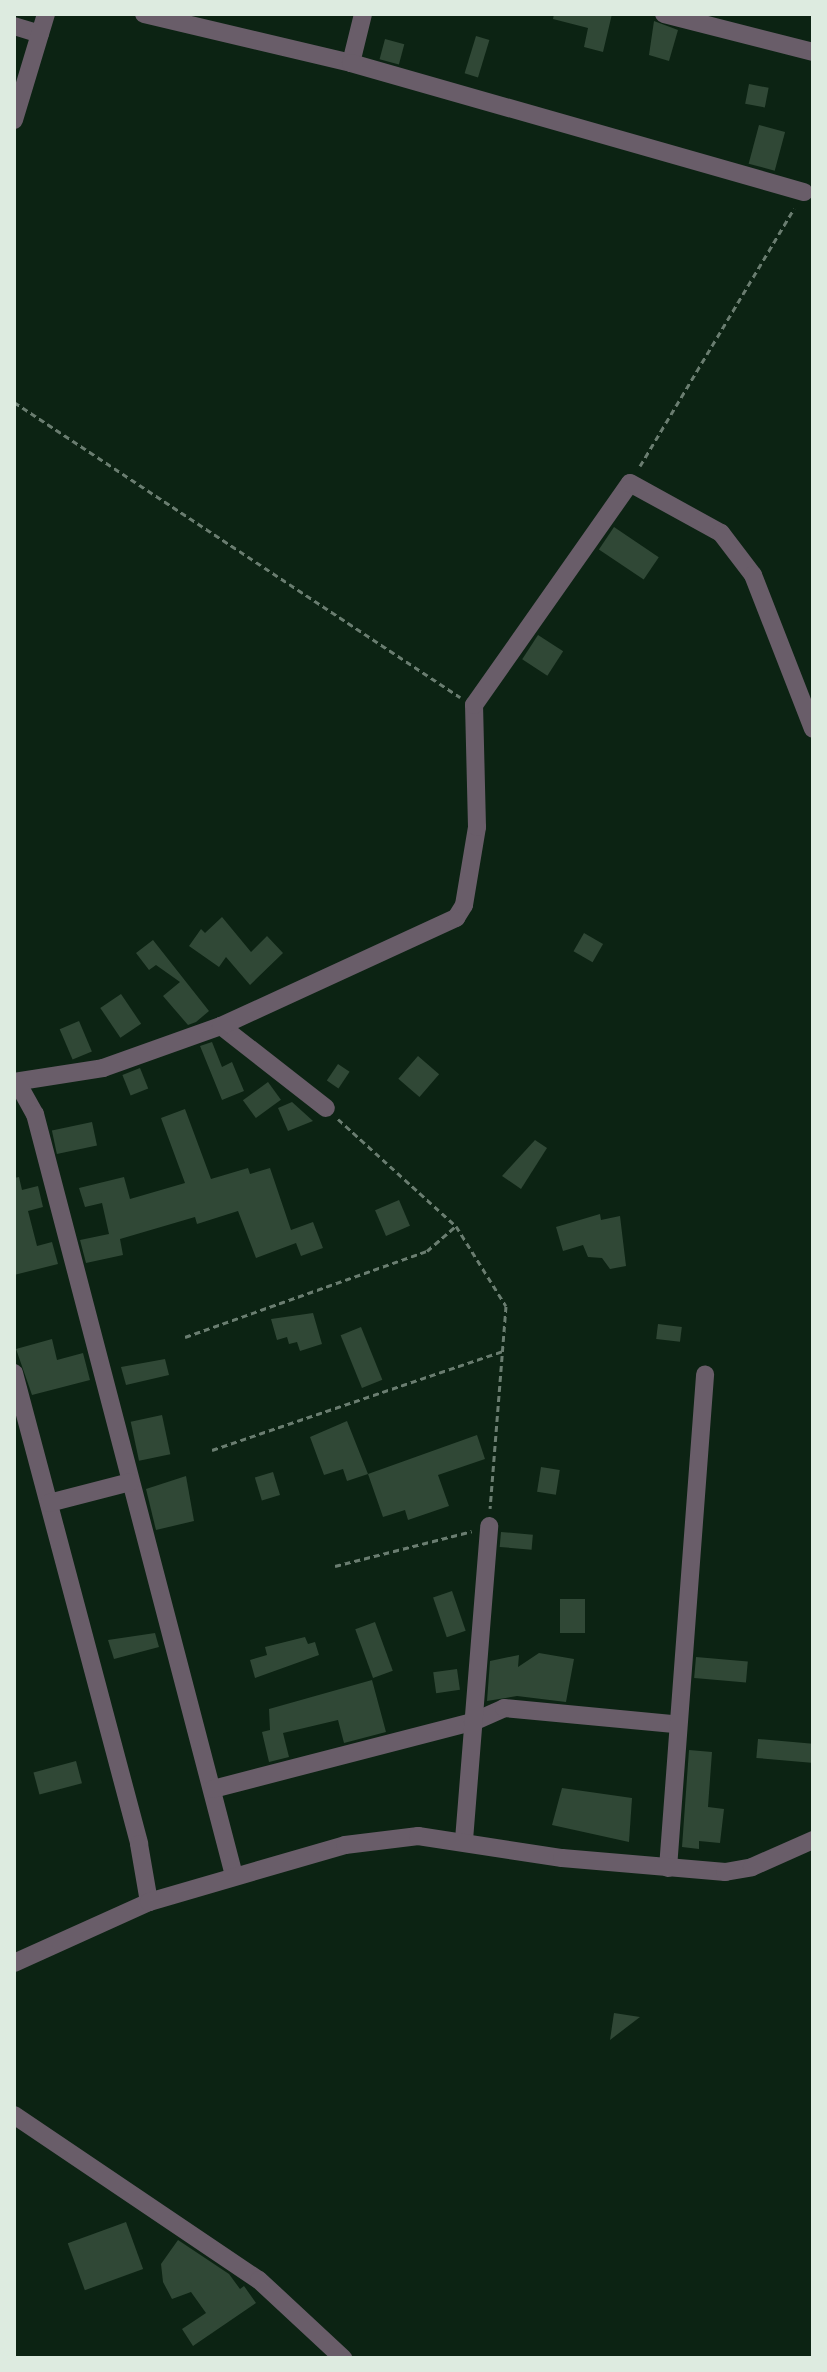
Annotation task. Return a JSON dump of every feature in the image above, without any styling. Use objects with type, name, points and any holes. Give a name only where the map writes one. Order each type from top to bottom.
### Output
[{"type":"street","points":[[14,120],[46,14]]},
{"type":"street","points":[[144,14],[351,63],[804,192]]},
{"type":"street","points":[[351,63],[363,14]]},
{"type":"street","points":[[664,14],[813,52]]},
{"type":"street","points":[[14,26],[40,34]]},
{"type":"street","points":[[234,1875],[35,1114],[15,1082],[103,1068],[221,1026],[456,918],[464,905],[477,827],[474,705],[630,483],[721,533],[753,575],[813,729]]},
{"type":"street","points":[[221,1026],[326,1108]]},
{"type":"street","points":[[14,1373],[139,1844],[149,1902]]},
{"type":"street","points":[[668,1868],[674,1724],[695,1561],[705,1374]]},
{"type":"street","points":[[49,1503],[130,1482]]},
{"type":"street","points":[[464,1840],[489,1526]]},
{"type":"street","points":[[213,1789],[473,1722],[504,1708],[674,1724]]},
{"type":"street","points":[[14,1963],[149,1902],[345,1845],[418,1836],[464,1840],[562,1858],[725,1872],[752,1867],[813,1840]]},
{"type":"street","points":[[14,2115],[259,2280],[343,2358]]},
{"type":"path","points":[[630,483],[804,192]]},
{"type":"path","points":[[14,402],[474,705]]},
{"type":"path","points":[[326,1108],[456,1226],[506,1306],[489,1526],[335,1566]]},
{"type":"path","points":[[185,1337],[427,1251],[456,1226]]},
{"type":"path","points":[[212,1450],[503,1351]]},
{"type":"building","points":[[554,14],[612,14],[603,52],[584,47],[588,28],[553,19]]},
{"type":"building","points":[[654,21],[678,30],[669,61],[649,55]]},
{"type":"building","points":[[476,36],[489,40],[478,77],[465,73]]},
{"type":"building","points":[[385,39],[404,44],[399,64],[380,59]]},
{"type":"building","points":[[749,84],[769,88],[765,107],[745,104]]},
{"type":"building","points":[[759,125],[785,132],[775,171],[749,164]]},
{"type":"building","points":[[614,527],[659,557],[644,580],[599,549]]},
{"type":"building","points":[[538,635],[563,651],[547,676],[522,659]]},
{"type":"building","points":[[222,917],[251,952],[267,936],[283,953],[250,985],[226,957],[219,967],[189,946],[201,929],[205,933]]},
{"type":"building","points":[[584,933],[603,944],[593,962],[574,951]]},
{"type":"building","points":[[153,940],[209,1011],[196,1022],[188,1025],[163,996],[180,982],[156,965],[149,970],[136,953]]},
{"type":"building","points":[[121,994],[141,1024],[120,1038],[100,1008]]},
{"type":"building","points":[[79,1021],[92,1051],[73,1060],[60,1029]]},
{"type":"building","points":[[212,1042],[222,1067],[232,1062],[244,1091],[222,1100],[200,1046]]},
{"type":"building","points":[[418,1056],[439,1074],[419,1097],[398,1079]]},
{"type":"building","points":[[338,1064],[350,1072],[338,1088],[327,1081]]},
{"type":"building","points":[[140,1068],[148,1088],[131,1096],[122,1075]]},
{"type":"building","points":[[268,1082],[281,1100],[256,1118],[243,1100]]},
{"type":"building","points":[[292,1102],[313,1121],[288,1131],[278,1108]]},
{"type":"building","points":[[185,1109],[211,1179],[248,1168],[250,1174],[270,1168],[291,1230],[313,1222],[323,1248],[301,1256],[296,1243],[256,1258],[238,1211],[197,1224],[195,1217],[120,1239],[123,1255],[86,1263],[80,1240],[109,1234],[102,1203],[85,1207],[79,1188],[124,1177],[130,1199],[185,1183],[161,1118]]},
{"type":"building","points":[[92,1122],[97,1145],[57,1154],[52,1131]]},
{"type":"building","points":[[535,1140],[547,1148],[521,1189],[502,1176]]},
{"type":"building","points":[[19,1177],[22,1190],[38,1186],[43,1207],[28,1211],[37,1246],[52,1242],[58,1264],[14,1275],[14,1178]]},
{"type":"building","points":[[399,1200],[410,1226],[386,1236],[375,1210]]},
{"type":"building","points":[[600,1214],[601,1220],[620,1216],[626,1266],[610,1269],[602,1258],[588,1257],[583,1245],[563,1251],[556,1227]]},
{"type":"building","points":[[313,1313],[322,1344],[300,1351],[297,1342],[289,1344],[287,1337],[277,1340],[271,1319]]},
{"type":"building","points":[[658,1324],[682,1327],[680,1342],[656,1339]]},
{"type":"building","points":[[361,1327],[382,1380],[362,1388],[341,1335]]},
{"type":"building","points":[[52,1339],[57,1360],[83,1353],[90,1380],[32,1395],[16,1349]]},
{"type":"building","points":[[165,1359],[169,1375],[126,1385],[121,1367]]},
{"type":"building","points":[[162,1415],[170,1454],[139,1461],[131,1422]]},
{"type":"building","points":[[347,1421],[368,1474],[347,1481],[343,1469],[324,1475],[310,1437]]},
{"type":"building","points":[[477,1435],[485,1459],[438,1475],[449,1506],[408,1520],[405,1510],[383,1517],[368,1474]]},
{"type":"building","points":[[541,1467],[560,1470],[556,1495],[537,1492]]},
{"type":"building","points":[[273,1472],[280,1495],[262,1501],[255,1478]]},
{"type":"building","points":[[186,1476],[194,1521],[156,1530],[146,1489]]},
{"type":"building","points":[[501,1532],[533,1535],[532,1550],[500,1547]]},
{"type":"building","points":[[452,1591],[466,1631],[447,1637],[433,1598]]},
{"type":"building","points":[[560,1599],[585,1599],[585,1633],[560,1633]]},
{"type":"building","points":[[375,1622],[393,1671],[373,1678],[355,1629]]},
{"type":"building","points":[[155,1633],[159,1647],[114,1659],[108,1640]]},
{"type":"building","points":[[305,1637],[308,1644],[315,1642],[319,1655],[255,1678],[250,1660],[267,1655],[265,1647]]},
{"type":"building","points":[[539,1653],[574,1659],[566,1702],[517,1696],[487,1701],[490,1661],[519,1655],[518,1667]]},
{"type":"building","points":[[696,1657],[748,1662],[746,1682],[694,1678]]},
{"type":"building","points":[[457,1669],[460,1690],[436,1693],[433,1672]]},
{"type":"building","points":[[372,1680],[386,1732],[344,1743],[338,1720],[283,1733],[289,1757],[269,1762],[262,1732],[270,1730],[269,1709]]},
{"type":"building","points":[[758,1739],[813,1744],[811,1763],[756,1758]]},
{"type":"building","points":[[689,1750],[712,1752],[708,1807],[724,1809],[720,1843],[699,1841],[699,1849],[682,1847]]},
{"type":"building","points":[[76,1761],[82,1783],[39,1795],[33,1772]]},
{"type":"building","points":[[562,1788],[632,1798],[629,1842],[552,1825]]},
{"type":"building","points":[[614,2013],[640,2017],[610,2040]]},
{"type":"building","points":[[126,2222],[143,2269],[85,2290],[68,2243]]},
{"type":"building","points":[[178,2240],[229,2274],[240,2289],[244,2286],[256,2303],[193,2346],[182,2329],[206,2313],[191,2292],[172,2299],[163,2282],[161,2264]]}]
